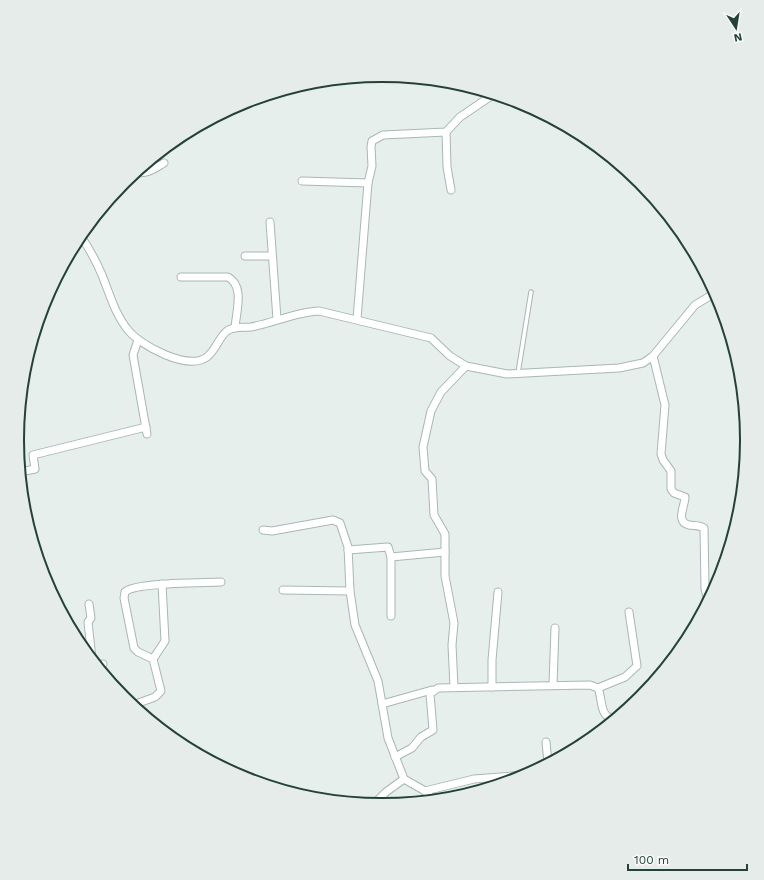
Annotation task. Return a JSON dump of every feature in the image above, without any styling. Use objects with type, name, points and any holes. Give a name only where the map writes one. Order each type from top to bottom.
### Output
[{"type":"street","points":[[451,190],[447,167],[446,132],[460,117],[488,98]]},
{"type":"street","points":[[357,319],[368,183],[372,166],[372,141],[378,136],[421,132],[446,132]]},
{"type":"street","points":[[144,173],[164,163]]},
{"type":"street","points":[[302,181],[368,183]]},
{"type":"street","points":[[270,222],[277,319]]},
{"type":"street","points":[[84,241],[93,256],[116,312],[129,331],[138,340],[157,351],[180,361],[198,361],[206,358],[213,351],[227,330],[257,326],[304,312],[319,311],[431,338],[450,356],[466,366],[485,371],[518,373],[619,368],[643,363],[653,356],[695,304],[710,296]]},
{"type":"street","points":[[246,256],[272,256]]},
{"type":"street","points":[[181,277],[228,277],[234,280],[237,286],[238,294],[235,328]]},
{"type":"street","points":[[26,471],[35,469],[33,455],[147,431],[133,355],[138,340]]},
{"type":"street","points":[[653,356],[665,405],[661,454],[663,460],[671,471],[672,489],[674,493],[685,497],[681,517],[682,521],[687,524],[700,525],[704,528],[706,592]]},
{"type":"street","points":[[454,687],[452,645],[454,623],[446,582],[445,534],[434,515],[432,480],[425,471],[423,447],[431,411],[441,392],[466,366]]},
{"type":"street","points":[[263,530],[272,531],[336,521],[340,523],[348,550],[350,591],[355,625],[376,677],[388,738],[404,779],[425,791],[429,795]]},
{"type":"street","points":[[348,550],[388,547],[391,557],[391,616]]},
{"type":"street","points":[[391,557],[445,552]]},
{"type":"street","points":[[153,659],[138,652],[134,648],[124,594],[127,590],[134,587],[162,584],[221,582]]},
{"type":"street","points":[[139,702],[160,694],[161,688],[153,659],[165,641],[162,584]]},
{"type":"street","points":[[283,590],[350,591]]},
{"type":"street","points":[[492,686],[492,660],[498,592]]},
{"type":"street","points":[[89,604],[91,618],[88,622],[91,648]]},
{"type":"street","points":[[382,704],[432,690],[454,687],[590,685],[598,688],[625,677],[637,666],[629,612]]},
{"type":"street","points":[[553,685],[554,628]]},
{"type":"street","points":[[598,688],[604,715],[607,718]]},
{"type":"street","points":[[395,757],[412,748],[421,737],[433,730],[429,699],[432,690]]},
{"type":"street","points":[[546,742],[547,757]]},
{"type":"street","points":[[425,791],[450,784],[502,777]]},
{"type":"street","points":[[381,798],[404,779]]},
{"type":"lane","points":[[518,373],[531,292]]}]
